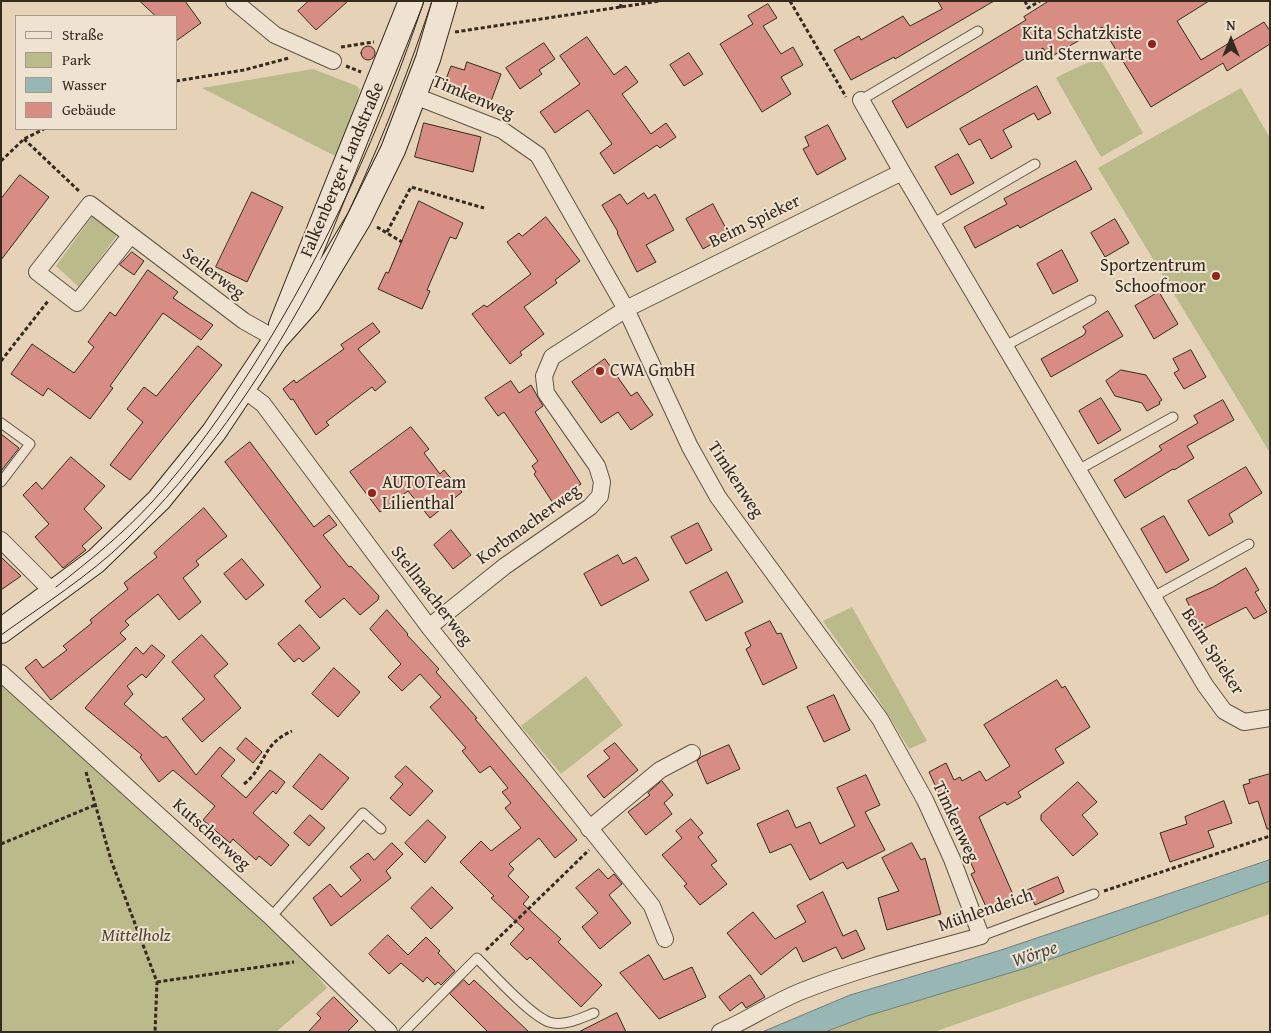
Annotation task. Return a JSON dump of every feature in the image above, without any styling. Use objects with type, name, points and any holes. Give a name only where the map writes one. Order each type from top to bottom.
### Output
[{"type":"street","points":[[234,1],[275,35],[334,61]]},
{"type":"street","name":"Falkenberger Landstraße","points":[[276,339],[411,1]]},
{"type":"street","name":"Falkenberger Landstraße","points":[[1,630],[54,593],[112,546],[158,500],[201,449],[276,339],[309,302],[339,255],[381,174],[415,96],[445,1]]},
{"type":"street","name":"Timkenweg","points":[[415,96],[502,130],[538,155],[626,309],[690,447],[718,497],[880,719],[925,800],[952,859],[981,936]]},
{"type":"street","name":"Beim Spieker","points":[[861,100],[932,224],[1205,685],[1224,711],[1244,722],[1270,718]]},
{"type":"street","name":"Beim Spieker","points":[[626,309],[902,172]]},
{"type":"street","points":[[90,204],[37,272],[77,304],[130,236]]},
{"type":"street","name":"Seilerweg","points":[[90,204],[244,321],[276,339]]},
{"type":"street","name":"Korbmacherweg","points":[[429,627],[505,566],[590,507],[600,496],[602,482],[597,466],[546,392],[544,376],[552,357],[626,309]]},
{"type":"street","name":"Stellmacherweg","points":[[243,388],[263,404],[429,627],[652,906],[665,939]]},
{"type":"street","points":[[1,540],[54,593]]},
{"type":"street","name":"Kutscherweg","points":[[1,673],[271,917],[389,1032]]},
{"type":"street","points":[[594,835],[660,770],[692,753]]},
{"type":"street","name":"Mühlendeich","points":[[720,1032],[799,992],[838,977],[981,936]]},
{"type":"lane","points":[[861,100],[978,31]]},
{"type":"lane","points":[[932,224],[1035,164]]},
{"type":"lane","points":[[1005,346],[1091,300]]},
{"type":"lane","points":[[1078,470],[1173,417]]},
{"type":"lane","points":[[1,423],[30,444],[1,482]]},
{"type":"lane","points":[[1153,597],[1249,544]]},
{"type":"lane","points":[[271,917],[362,814],[381,829]]},
{"type":"lane","name":"Mühlendeich","points":[[981,936],[1094,894]]},
{"type":"lane","points":[[404,1032],[477,958],[528,1007],[550,1022],[571,1022],[594,1013]]},
{"type":"path","points":[[620,8],[622,1]]},
{"type":"path","points":[[445,33],[660,1]]},
{"type":"path","points":[[790,1],[852,107],[861,100]]},
{"type":"path","points":[[1025,1],[1028,8],[1040,1]]},
{"type":"path","points":[[178,81],[244,70],[312,52],[378,42]]},
{"type":"path","points":[[334,61],[365,74]]},
{"type":"path","points":[[1,161],[24,139],[42,130]]},
{"type":"path","points":[[24,139],[71,181],[90,204]]},
{"type":"path","points":[[387,232],[411,187],[484,208]]},
{"type":"path","points":[[373,226],[387,232],[402,242]]},
{"type":"path","points":[[1,361],[57,288]]},
{"type":"path","points":[[244,784],[257,772],[267,749],[281,737],[292,731]]},
{"type":"path","points":[[84,748],[82,758],[111,860],[157,982],[155,1032]]},
{"type":"path","points":[[1,844],[95,805]]},
{"type":"path","points":[[477,958],[594,835]]},
{"type":"path","points":[[1094,894],[1270,836]]},
{"type":"path","points":[[157,982],[316,959]]},
{"type":"green space","points":[[1099,57],[1143,133],[1101,157],[1056,78]]},
{"type":"green space","points":[[313,69],[357,86],[360,90],[337,157],[202,88]]},
{"type":"green space","name":"Sportzentrum Schoofmoor","points":[[1241,88],[1270,138],[1270,453],[1098,168]]},
{"type":"green space","points":[[93,215],[118,234],[79,287],[56,266]]},
{"type":"green space","points":[[852,607],[927,741],[909,749],[877,697],[823,621]]},
{"type":"green space","points":[[586,676],[623,725],[561,774],[521,726]]},
{"type":"green space","name":"Mittelholz","points":[[1,683],[302,957],[327,988],[276,1032],[1,1032]]},
{"type":"green space","points":[[1270,881],[1270,914],[934,1032],[825,1032],[867,1016],[1026,968]]},
{"type":"water","name":"Wörpe","points":[[1270,860],[1270,881],[1026,968],[867,1016],[825,1032],[762,1032],[850,995],[998,951]]},
{"type":"building","points":[[140,1],[185,1],[201,23],[178,40],[178,15],[155,15]]},
{"type":"building","points":[[309,1],[348,1],[316,30],[298,11]]},
{"type":"building","points":[[938,1],[994,1],[895,59],[894,57],[851,80],[834,50],[859,36],[861,40],[903,16],[910,26],[942,9]]},
{"type":"building","name":"Kita Schatzkiste und Sternwarte","points":[[1049,1],[1209,1],[1177,21],[1201,60],[1264,22],[1270,31],[1270,44],[1227,71],[1223,63],[1151,107],[1102,27],[1049,58],[1043,48],[907,128],[892,101],[1026,20],[1024,17]]},
{"type":"building","points":[[768,4],[777,18],[763,26],[781,54],[793,47],[803,65],[781,77],[791,94],[762,112],[720,44],[753,24],[748,16]]},
{"type":"building","points":[[587,37],[614,75],[626,66],[638,82],[622,94],[651,134],[666,123],[676,137],[660,148],[657,145],[614,174],[600,153],[612,144],[588,110],[555,133],[540,112],[580,84],[560,56]]},
{"type":"building","points":[[544,43],[555,59],[539,70],[542,74],[520,89],[506,68]]},
{"type":"building","points":[[368,46],[373,48],[375,53],[373,58],[368,60],[363,58],[361,53],[363,48]]},
{"type":"building","points":[[689,53],[703,74],[684,86],[670,65]]},
{"type":"building","points":[[467,62],[501,74],[490,104],[443,87],[451,66],[464,70]]},
{"type":"building","points":[[1037,86],[1051,113],[1038,120],[1034,113],[1003,130],[1012,147],[991,159],[980,139],[969,145],[960,129]]},
{"type":"building","points":[[424,123],[481,137],[473,172],[415,157]]},
{"type":"building","points":[[828,125],[846,159],[817,175],[803,149],[809,146],[805,137]]},
{"type":"building","points":[[958,154],[974,183],[951,195],[935,167]]},
{"type":"building","points":[[1076,161],[1092,189],[1020,228],[1018,225],[975,248],[964,227],[1007,204],[1004,199]]},
{"type":"building","points":[[20,175],[49,197],[1,260],[1,199]]},
{"type":"building","points":[[252,192],[283,207],[247,282],[216,267]]},
{"type":"building","points":[[644,193],[648,199],[655,194],[674,230],[646,245],[656,262],[637,272],[618,232],[602,205],[620,194],[627,204]]},
{"type":"building","points":[[419,201],[463,223],[456,239],[450,237],[427,290],[430,291],[422,309],[378,289],[386,272],[388,273]]},
{"type":"building","points":[[713,204],[729,234],[703,249],[686,219]]},
{"type":"building","points":[[546,217],[580,261],[555,280],[557,283],[524,307],[544,334],[520,352],[522,355],[510,364],[472,314],[484,305],[487,307],[531,274],[507,242],[519,233],[522,236]]},
{"type":"building","points":[[1115,219],[1129,243],[1105,257],[1091,233]]},
{"type":"building","points":[[1062,250],[1078,281],[1053,294],[1037,264]]},
{"type":"building","points":[[132,252],[144,261],[134,275],[120,265]]},
{"type":"building","points":[[148,270],[178,292],[173,298],[213,325],[201,340],[163,313],[110,386],[113,388],[90,419],[48,388],[43,396],[11,374],[32,344],[74,373],[94,347],[88,342],[110,312],[115,316]]},
{"type":"building","points":[[1159,292],[1178,324],[1154,339],[1135,306]]},
{"type":"building","points":[[1108,311],[1123,336],[1051,377],[1041,359],[1084,335],[1086,331],[1083,327]]},
{"type":"building","points":[[373,323],[380,332],[358,349],[386,382],[375,391],[372,387],[326,422],[329,425],[316,435],[293,399],[291,400],[283,389],[294,380],[296,383],[344,349],[341,345]]},
{"type":"building","points":[[198,346],[222,365],[130,480],[110,465],[143,422],[127,409],[144,387],[156,396]]},
{"type":"building","points":[[1191,350],[1206,377],[1184,389],[1174,373],[1179,370],[1173,359]]},
{"type":"building","points":[[605,359],[631,396],[637,392],[653,415],[631,430],[618,412],[601,423],[572,382]]},
{"type":"building","points":[[1121,370],[1146,375],[1162,400],[1159,402],[1160,404],[1147,411],[1142,403],[1115,396],[1106,381]]},
{"type":"building","points":[[511,381],[519,393],[531,385],[543,406],[535,412],[581,484],[553,503],[534,474],[536,472],[532,466],[538,461],[504,412],[498,416],[485,398]]},
{"type":"building","points":[[1101,398],[1121,430],[1098,444],[1079,411]]},
{"type":"building","points":[[1223,400],[1234,420],[1187,446],[1194,458],[1125,498],[1114,480],[1162,450],[1159,446],[1198,423],[1194,416]]},
{"type":"building","points":[[411,427],[429,449],[424,453],[440,474],[444,470],[462,492],[430,518],[408,491],[380,512],[350,472]]},
{"type":"building","points":[[1,434],[19,448],[1,471]]},
{"type":"building","points":[[250,442],[314,527],[329,515],[337,525],[323,535],[349,567],[351,566],[379,596],[378,600],[360,615],[344,598],[320,618],[305,601],[321,587],[225,462]]},
{"type":"building","points":[[71,457],[105,486],[84,509],[102,528],[82,546],[86,550],[63,568],[35,537],[49,524],[23,495],[36,482],[42,489]]},
{"type":"building","points":[[1246,467],[1262,493],[1229,514],[1233,522],[1209,536],[1188,501]]},
{"type":"building","points":[[204,508],[227,536],[196,561],[199,565],[183,578],[201,602],[179,620],[158,594],[125,621],[129,625],[120,633],[126,639],[51,700],[25,668],[36,659],[43,668],[67,650],[63,646],[92,623],[90,620],[128,589],[124,583],[157,557],[154,553]]},
{"type":"building","points":[[1164,516],[1189,560],[1166,573],[1141,529]]},
{"type":"building","points":[[698,523],[712,550],[686,564],[671,537]]},
{"type":"building","points":[[451,530],[471,555],[453,569],[434,545]]},
{"type":"building","points":[[618,555],[623,564],[636,557],[649,580],[601,606],[584,574]]},
{"type":"building","points":[[1,557],[21,576],[1,590]]},
{"type":"building","points":[[242,559],[264,585],[246,600],[224,574]]},
{"type":"building","points":[[1246,568],[1259,590],[1255,592],[1267,612],[1254,619],[1246,607],[1201,630],[1186,599],[1213,587]]},
{"type":"building","points":[[727,572],[743,602],[706,621],[690,592]]},
{"type":"building","points":[[387,610],[407,635],[439,669],[436,672],[477,718],[475,719],[577,840],[555,858],[539,838],[509,864],[514,869],[508,876],[529,897],[523,904],[561,939],[558,942],[602,985],[581,1007],[530,957],[527,960],[510,944],[524,929],[491,898],[494,896],[460,862],[481,841],[491,851],[521,828],[505,808],[511,803],[502,792],[508,788],[490,766],[480,773],[462,751],[466,748],[430,707],[441,697],[420,674],[402,691],[388,677],[401,664],[370,629]]},
{"type":"building","points":[[770,621],[777,634],[781,633],[797,668],[763,685],[746,649],[751,646],[745,633]]},
{"type":"building","points":[[300,625],[320,648],[303,662],[299,658],[294,662],[278,644]]},
{"type":"building","points":[[202,635],[228,664],[214,676],[241,708],[202,742],[182,719],[205,699],[172,662]]},
{"type":"building","points":[[152,645],[165,656],[146,678],[142,674],[127,686],[133,694],[124,704],[163,738],[166,736],[196,775],[220,747],[235,760],[221,776],[246,798],[270,770],[285,782],[276,794],[273,791],[253,813],[289,845],[271,866],[259,856],[256,860],[233,839],[230,843],[203,820],[215,806],[173,770],[159,782],[140,757],[142,755],[85,708],[136,647],[143,654]]},
{"type":"building","points":[[334,668],[360,692],[338,717],[312,694]]},
{"type":"building","points":[[1057,680],[1062,688],[1065,686],[1090,727],[1055,749],[1064,763],[1018,792],[1021,797],[1007,805],[1005,802],[979,817],[1015,899],[988,911],[971,874],[975,872],[929,772],[946,763],[954,780],[960,777],[962,781],[980,771],[986,781],[1010,766],[984,725]]},
{"type":"building","points":[[834,695],[850,730],[824,742],[807,707]]},
{"type":"building","points":[[246,738],[262,752],[253,763],[237,749]]},
{"type":"building","points":[[615,743],[638,770],[604,798],[587,776],[610,758],[604,751]]},
{"type":"building","points":[[729,745],[740,769],[707,784],[697,761],[701,757]]},
{"type":"building","points":[[320,754],[349,778],[322,810],[293,787]]},
{"type":"building","points":[[406,766],[433,791],[410,816],[390,798],[403,784],[395,777]]},
{"type":"building","points":[[1270,774],[1270,829],[1267,829],[1258,801],[1249,804],[1243,785],[1250,783],[1249,780]]},
{"type":"building","points":[[866,775],[880,805],[865,812],[885,850],[847,869],[843,862],[810,880],[791,844],[770,853],[757,824],[788,810],[796,828],[810,822],[820,844],[855,826],[837,788]]},
{"type":"building","points":[[662,781],[673,795],[664,803],[672,814],[646,835],[628,812],[650,795],[648,793]]},
{"type":"building","points":[[1078,782],[1097,802],[1082,815],[1098,834],[1073,856],[1041,820],[1041,815]]},
{"type":"building","points":[[1224,801],[1232,823],[1208,831],[1214,847],[1170,862],[1160,833],[1187,824],[1185,817]]},
{"type":"building","points":[[310,815],[325,828],[309,846],[294,833]]},
{"type":"building","points":[[691,819],[703,833],[698,837],[717,861],[711,865],[727,884],[700,905],[684,886],[687,884],[662,855],[682,838],[676,831]]},
{"type":"building","points":[[428,820],[446,837],[425,863],[405,843]]},
{"type":"building","points":[[392,843],[403,854],[386,871],[391,878],[331,926],[313,898],[330,884],[341,897],[361,880],[350,867],[368,853],[374,860]]},
{"type":"building","points":[[912,843],[921,860],[925,858],[941,914],[887,930],[878,898],[899,891],[882,858]]},
{"type":"building","points":[[599,869],[608,879],[614,874],[622,884],[609,895],[631,923],[600,949],[582,927],[598,913],[576,888]]},
{"type":"building","points":[[1058,877],[1064,892],[1035,905],[1028,890]]},
{"type":"building","points":[[432,887],[453,908],[431,929],[411,908]]},
{"type":"building","points":[[823,892],[843,936],[856,930],[865,949],[842,959],[836,947],[803,962],[796,947],[761,975],[727,933],[753,912],[775,939],[806,922],[797,906]]},
{"type":"building","points":[[388,935],[408,955],[426,937],[440,951],[438,953],[455,971],[441,985],[438,982],[435,985],[427,977],[423,982],[401,963],[389,974],[369,954]]},
{"type":"building","points":[[649,955],[664,980],[692,967],[706,997],[659,1019],[620,973]]},
{"type":"building","points":[[750,975],[765,997],[746,1008],[742,1002],[730,1011],[719,997]]},
{"type":"building","points":[[464,980],[469,985],[474,980],[529,1032],[488,1032],[450,994]]},
{"type":"building","points":[[334,997],[358,1021],[347,1032],[308,1032],[321,1018],[317,1014]]},
{"type":"building","points":[[617,1013],[626,1032],[579,1032]]},
{"type":"tram line","points":[[56,587],[118,536],[152,502],[206,435],[255,363],[306,276],[329,232],[390,96],[424,1]]},
{"type":"tram line","points":[[1,635],[81,578],[126,540],[178,484],[226,422],[270,357],[310,289],[346,218],[378,146],[432,1]]},
{"type":"place","name":"Kita Schatzkiste und Sternwarte","points":[[1152,44]]},
{"type":"place","name":"Sportzentrum Schoofmoor","points":[[1216,276]]},
{"type":"place","name":"CWA GmbH","points":[[600,371]]},
{"type":"place","name":"AUTOTeam Lilienthal","points":[[372,493]]}]
